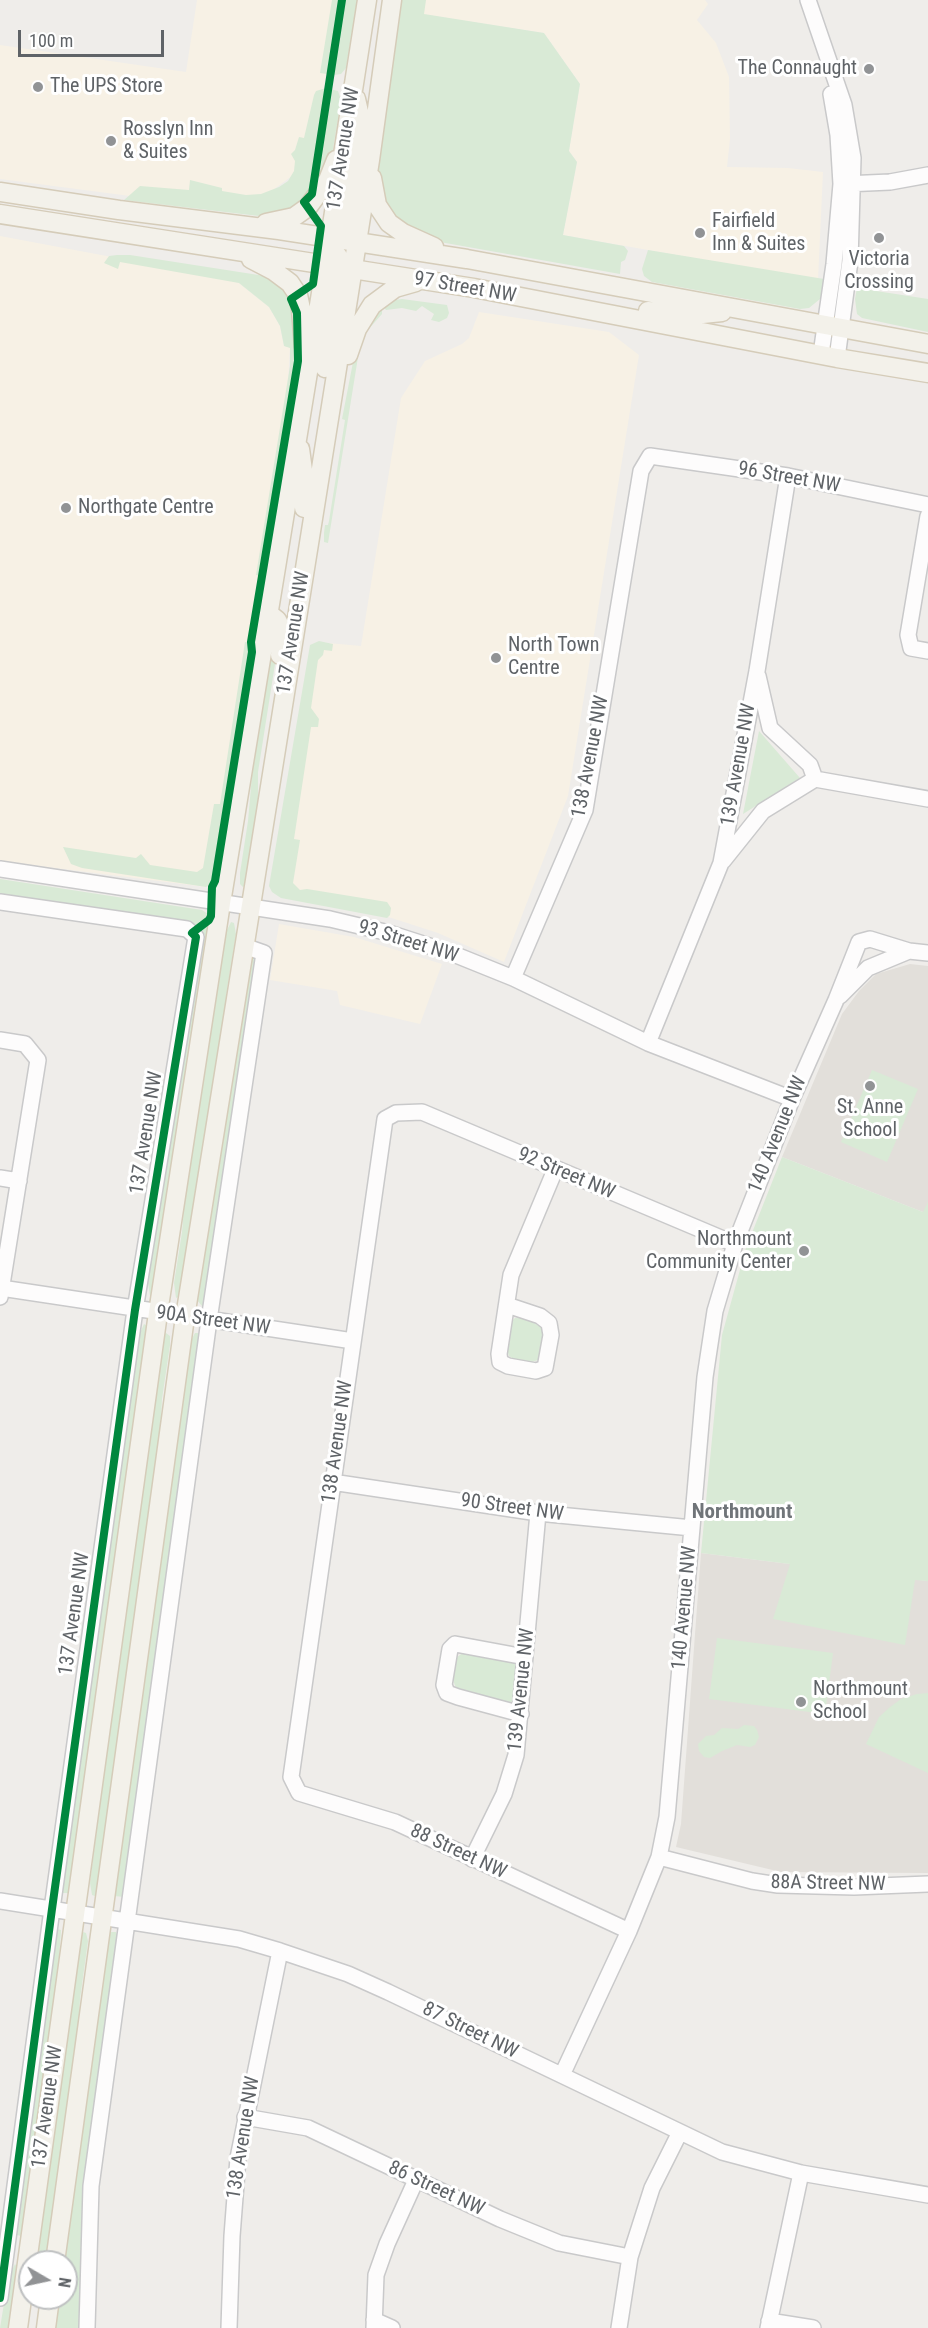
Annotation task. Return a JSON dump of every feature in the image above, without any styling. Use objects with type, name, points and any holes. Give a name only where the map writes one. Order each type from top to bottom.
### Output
[{"type":"main road","name":"137 Avenue NW","points":[[57,2250],[185,1317],[336,375],[343,256],[346,136],[367,0]]},
{"type":"main road","name":"137 Avenue NW","points":[[28,2250],[158,1313],[297,432],[304,391],[370,160],[392,0]]},
{"type":"main road","points":[[323,453],[319,409],[362,125],[354,92]]},
{"type":"main road","points":[[240,225],[271,223],[294,216],[308,207],[328,180],[346,136]]},
{"type":"main road","name":"97 Street NW","points":[[370,160],[377,205],[388,223],[420,242],[467,260],[928,344]]},
{"type":"main road","name":"97 Street NW","points":[[0,192],[240,225],[421,280],[927,372]]},
{"type":"main road","name":"97 Street NW","points":[[0,214],[239,252],[343,256]]},
{"type":"main road","points":[[239,252],[274,271],[290,283],[298,295],[304,343],[304,391]]},
{"type":"main road","points":[[343,256],[434,271],[467,260]]},
{"type":"main road","points":[[474,288],[495,274],[533,272]]},
{"type":"main road","points":[[336,375],[347,359],[357,328],[372,304],[395,288],[421,280]]},
{"type":"main road","points":[[626,317],[640,310],[693,315],[745,310]]},
{"type":"main road","points":[[294,631],[285,614],[305,495],[297,432]]},
{"type":"main road","points":[[267,806],[271,709],[282,638],[278,620],[268,613]]},
{"type":"main road","name":"137 Avenue NW","points":[[18,2328],[20,2310]]},
{"type":"main road","points":[[46,2328],[48,2310]]},
{"type":"street","points":[[800,0],[816,42],[833,102],[841,162],[847,184],[850,261],[829,356]]},
{"type":"street","points":[[808,0],[844,105],[853,158],[847,184]]},
{"type":"street","points":[[847,184],[890,182],[928,175]]},
{"type":"street","name":"96 Street NW","points":[[650,456],[788,476],[928,505]]},
{"type":"street","name":"138 Avenue NW","points":[[513,978],[585,810],[641,471],[650,456]]},
{"type":"street","name":"139 Avenue NW","points":[[648,1042],[721,863],[788,476]]},
{"type":"street","points":[[928,516],[908,635],[911,648],[928,651]]},
{"type":"street","points":[[756,670],[770,728],[810,765],[815,779]]},
{"type":"street","points":[[721,863],[763,811],[815,779],[928,799]]},
{"type":"street","name":"93 Street NW","points":[[0,869],[330,919],[389,933],[451,953],[513,978],[648,1042],[792,1099]]},
{"type":"street","name":"137 Avenue NW","points":[[0,902],[187,929],[196,937],[135,1310],[3,2249],[0,2298]]},
{"type":"street","name":"140 Avenue NW","points":[[562,2075],[659,1857],[667,1817],[705,1377],[715,1311],[735,1244],[792,1099],[859,942],[870,939],[909,951]]},
{"type":"street","points":[[87,2328],[91,2186],[209,1320],[264,953],[244,946]]},
{"type":"street","points":[[836,1000],[867,968],[909,951],[928,953]]},
{"type":"street","points":[[0,1040],[25,1044],[38,1060],[1,1293]]},
{"type":"street","name":"92 Street NW","points":[[396,1113],[422,1112],[735,1244]]},
{"type":"street","name":"138 Avenue NW","points":[[291,1777],[385,1119],[396,1113]]},
{"type":"street","points":[[507,1305],[540,1316],[549,1323],[551,1335],[545,1368],[536,1371],[508,1366],[500,1362],[499,1354],[511,1275],[555,1170]]},
{"type":"street","points":[[0,1179],[19,1181]]},
{"type":"street","name":"90A Street NW","points":[[1,1293],[353,1341]]},
{"type":"street","name":"90 Street NW","points":[[332,1482],[538,1513],[692,1528]]},
{"type":"street","name":"139 Avenue NW","points":[[472,1859],[504,1794],[516,1755],[538,1513]]},
{"type":"street","points":[[521,1714],[447,1693],[444,1685],[450,1649],[455,1644],[525,1658]]},
{"type":"street","name":"88 Street NW","points":[[291,1777],[299,1793],[395,1822],[628,1931]]},
{"type":"street","name":"88A Street NW","points":[[659,1857],[752,1881],[778,1885],[854,1887],[928,1884]]},
{"type":"street","name":"87 Street NW","points":[[0,1901],[239,1939],[280,1951],[378,1987],[722,2152],[801,2174],[928,2195]]},
{"type":"street","name":"138 Avenue NW","points":[[229,2328],[234,2200],[245,2116],[280,1951]]},
{"type":"street","name":"86 Street NW","points":[[245,2116],[308,2128],[500,2219],[559,2243],[630,2258]]},
{"type":"street","points":[[619,2328],[630,2258],[652,2188],[680,2132]]},
{"type":"street","points":[[801,2174],[768,2325],[813,2328]]},
{"type":"street","points":[[392,2328],[374,2324],[376,2275],[387,2244],[416,2180]]},
{"type":"street","points":[[18,2259],[3,2249],[30,2233]]},
{"type":"shaded area","points":[[197,0],[337,0],[313,160],[245,211],[0,179],[0,45],[186,72]]},
{"type":"shaded area","points":[[416,0],[705,0],[708,4],[697,20],[716,43],[729,77],[730,139],[727,167],[788,168],[823,172],[818,280],[563,235],[577,162],[569,151],[580,84],[544,33],[414,13]]},
{"type":"shaded area","points":[[0,236],[224,278],[239,283],[269,307],[280,326],[284,346],[290,347],[288,382],[212,883],[206,887],[0,861]]},
{"type":"shaded area","points":[[479,312],[609,332],[639,355],[568,796],[504,962],[438,933],[373,912],[285,898],[317,642],[361,646],[401,398],[425,361],[462,344],[469,338]]},
{"type":"shaded area","points":[[279,924],[354,937],[442,964],[420,1024],[340,1005],[337,991],[270,980]]},
{"type":"shaded area","name":"St. Anne School","points":[[910,964],[928,966],[928,1214],[782,1157],[842,1014],[859,991],[876,974]]},
{"type":"shaded area","name":"Northmount School","points":[[701,1553],[928,1581],[928,1873],[781,1872],[676,1847],[681,1824]]},
{"type":"green space","points":[[332,0],[357,0],[346,68],[341,74],[334,75],[320,73]]},
{"type":"green space","points":[[401,0],[426,0],[424,14],[544,33],[580,84],[569,151],[577,162],[563,235],[624,246],[628,251],[625,260],[621,262],[620,274],[423,239],[402,228],[382,205],[377,165]]},
{"type":"green space","points":[[326,88],[338,91],[341,100],[332,155],[318,188],[294,207],[274,215],[259,216],[124,200],[140,186],[189,190],[190,180],[222,188],[222,191],[246,195],[261,194],[279,187],[288,181],[294,171],[295,161],[291,154],[295,150],[299,137],[304,138],[314,95],[316,91]]},
{"type":"green space","points":[[648,250],[824,279],[823,289],[820,299],[809,308],[800,309],[652,282],[644,276],[642,269]]},
{"type":"green space","points":[[130,255],[265,276],[277,282],[285,291],[294,313],[296,366],[262,577],[256,575],[290,366],[290,348],[284,346],[280,326],[269,307],[239,283],[120,262],[118,269],[104,263],[109,256]]},
{"type":"green space","points":[[857,288],[928,299],[928,332],[862,318],[857,314],[855,299]]},
{"type":"green space","points":[[402,299],[447,305],[449,313],[447,318],[439,322],[431,320],[434,314],[422,306],[416,311],[402,308],[386,310],[382,305],[388,301]]},
{"type":"green space","points":[[375,308],[382,310],[382,314],[367,331],[359,351],[328,543],[324,542],[325,525],[328,525],[329,521],[345,420],[342,419],[354,357]]},
{"type":"green space","points":[[319,641],[333,644],[332,651],[324,650],[318,660],[311,708],[319,719],[318,727],[311,727],[294,839],[300,840],[293,883],[300,890],[307,889],[387,902],[391,908],[387,918],[281,898],[272,892],[269,886],[310,645]]},
{"type":"green space","points":[[245,642],[250,643],[250,652],[212,883],[206,887],[82,868],[71,864],[63,847],[136,858],[141,854],[150,865],[197,872],[203,868],[214,804],[220,804]]},
{"type":"green space","points":[[275,643],[278,645],[258,772],[258,811],[246,885],[243,887],[240,884],[240,873],[253,764],[271,652]]},
{"type":"green space","points":[[759,731],[800,778],[743,814]]},
{"type":"green space","points":[[0,879],[202,910],[208,914],[205,918],[209,926],[152,1295],[150,1296],[147,1277],[205,936],[202,929],[192,923],[0,896]]},
{"type":"green space","points":[[231,922],[234,923],[236,934],[227,989],[221,1054],[180,1296],[176,1298],[174,1283],[182,1232],[187,1171],[225,934]]},
{"type":"green space","points":[[257,958],[205,1305],[202,1306],[196,1299],[250,962]]},
{"type":"green space","points":[[872,1070],[918,1089],[887,1162],[841,1142]]},
{"type":"green space","points":[[782,1157],[923,1212],[928,1202],[928,1581],[915,1580],[905,1645],[773,1619],[790,1564],[701,1553],[722,1335],[746,1248]]},
{"type":"green space","points":[[523,1317],[543,1328],[543,1354],[538,1360],[532,1362],[515,1360],[509,1356],[507,1350],[510,1323],[515,1318]]},
{"type":"green space","points":[[144,1324],[148,1332],[69,1893],[63,1893],[62,1882],[136,1342]]},
{"type":"green space","points":[[166,1333],[170,1336],[170,1345],[162,1399],[159,1453],[98,1891],[95,1896],[92,1895],[90,1883],[101,1771],[162,1336]]},
{"type":"green space","points":[[195,1333],[198,1333],[200,1343],[126,1897],[113,1896],[188,1346]]},
{"type":"green space","points":[[717,1638],[833,1653],[825,1714],[709,1699]]},
{"type":"green space","points":[[465,1651],[512,1662],[517,1666],[513,1702],[508,1704],[456,1688],[453,1680],[456,1658]]},
{"type":"green space","points":[[928,1693],[928,1773],[866,1744],[879,1717],[890,1707],[901,1699]]},
{"type":"green space","points":[[744,1725],[754,1726],[757,1730],[759,1737],[755,1745],[750,1747],[737,1745],[710,1758],[704,1757],[699,1751],[698,1744],[706,1736],[714,1735],[722,1728],[738,1729]]},
{"type":"green space","points":[[57,1929],[61,1930],[59,1960],[62,1961],[26,2227],[21,2236],[17,2235],[16,2218],[54,1937]]},
{"type":"green space","points":[[83,1932],[86,1933],[88,1941],[80,1999],[77,2052],[50,2250],[36,2250],[78,1942]]},
{"type":"green space","points":[[111,1932],[116,1932],[119,1939],[81,2328],[53,2328],[56,2310],[78,2310],[78,2250],[64,2250],[105,1944]]},
{"type":"green space","points":[[15,2264],[18,2268],[13,2328],[0,2328],[8,2279]]},
{"type":"cycle path","points":[[0,2298],[135,1310],[196,937],[192,933],[211,916],[212,887],[215,881],[252,652],[251,642],[298,361],[297,313],[291,299],[313,284],[321,226],[304,202],[312,194],[342,0]]},
{"type":"place","name":"The Connaught","points":[[869,69]]},
{"type":"place","name":"The UPS Store","points":[[38,87]]},
{"type":"place","name":"Rosslyn Inn & Suites","points":[[111,141]]},
{"type":"place","name":"Fairfield Inn & Suites","points":[[700,233]]},
{"type":"place","name":"Victoria Crossing","points":[[879,238]]},
{"type":"place","name":"Northgate Centre","points":[[66,508]]},
{"type":"place","name":"North Town Centre","points":[[496,658]]},
{"type":"place","name":"St. Anne School","points":[[870,1086]]},
{"type":"place","name":"Northmount Community Center","points":[[804,1251]]},
{"type":"place","name":"Northmount School","points":[[801,1702]]},
{"type":"district","name":"Northmount","points":[[742,1513]]}]
